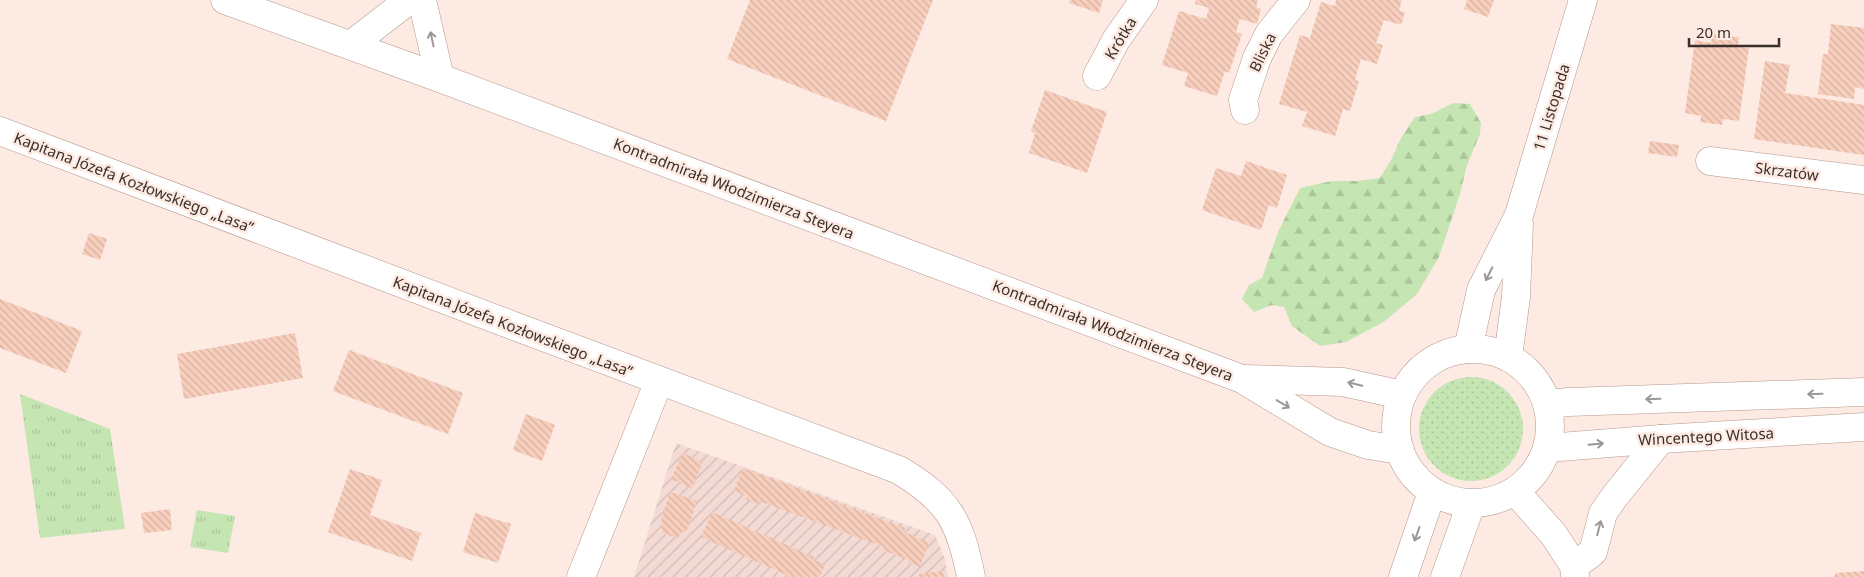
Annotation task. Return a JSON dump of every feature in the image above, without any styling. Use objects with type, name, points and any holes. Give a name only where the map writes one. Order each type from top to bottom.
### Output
[{"type":"street","name":"Kontradmirała Włodzimierza Steyera","points":[[225,0],[440,78],[1242,379],[1330,432],[1368,445],[1400,450]]},
{"type":"street","points":[[351,45],[409,0]]},
{"type":"street","points":[[422,0],[440,78]]},
{"type":"street","name":"Krótka","points":[[1097,76],[1116,40],[1144,0]]},
{"type":"street","name":"Bliska","points":[[1244,110],[1243,100],[1257,58],[1269,34],[1296,0]]},
{"type":"street","name":"11 Listopada","points":[[1468,349],[1481,290],[1519,215],[1583,0]]},
{"type":"street","name":"Kapitana Józefa Kozłowskiego „Lasa”","points":[[0,131],[899,470],[922,484],[941,500],[956,523],[966,550],[971,577]]},
{"type":"street","name":"Skrzatów","points":[[1710,161],[1864,180]]},
{"type":"street","name":"11 Listopada","points":[[1508,357],[1516,297],[1519,215]]},
{"type":"street","points":[[1468,349],[1488,350],[1508,357],[1525,369],[1539,385],[1547,404],[1550,426],[1547,448],[1535,472],[1516,491],[1494,501],[1471,504],[1451,500],[1432,492],[1412,474],[1400,450],[1396,422],[1402,395],[1413,377],[1429,363],[1447,353],[1468,349]]},
{"type":"street","name":"Kontradmirała Włodzimierza Steyera","points":[[1242,379],[1343,382],[1402,395]]},
{"type":"street","points":[[580,577],[659,381]]},
{"type":"street","points":[[1547,404],[1864,392]]},
{"type":"street","name":"Wincentego Witosa","points":[[1547,448],[1864,427]]},
{"type":"street","points":[[1516,491],[1554,535],[1574,572],[1593,552],[1603,513],[1661,439]]},
{"type":"street","points":[[1403,577],[1432,492]]},
{"type":"street","points":[[1445,577],[1471,504]]},
{"type":"shaded area","points":[[676,443],[935,535],[945,559],[948,577],[634,577]]},
{"type":"green space","points":[[1453,103],[1470,104],[1481,123],[1480,134],[1467,165],[1460,194],[1439,257],[1417,294],[1385,321],[1346,342],[1320,346],[1292,326],[1284,307],[1272,305],[1254,312],[1242,299],[1249,285],[1262,278],[1278,232],[1300,188],[1332,181],[1358,181],[1380,178],[1401,138],[1415,117],[1431,114]]},
{"type":"green space","points":[[1471,377],[1491,381],[1508,392],[1519,409],[1523,429],[1519,449],[1508,466],[1491,477],[1471,481],[1451,477],[1434,466],[1423,449],[1419,429],[1423,409],[1434,392],[1451,381]]},
{"type":"green space","points":[[20,394],[110,429],[125,529],[40,538]]},
{"type":"green space","points":[[197,510],[235,516],[228,553],[190,547]]},
{"type":"building","points":[[750,0],[933,0],[886,121],[727,59]]},
{"type":"building","points":[[1070,0],[1103,0],[1099,13],[1069,3]]},
{"type":"building","points":[[1196,0],[1258,0],[1256,7],[1261,9],[1257,24],[1240,19],[1236,32],[1242,34],[1229,73],[1225,71],[1217,96],[1184,86],[1188,73],[1162,65],[1179,11],[1206,19],[1209,8],[1195,4]]},
{"type":"building","points":[[1336,0],[1402,0],[1399,11],[1405,12],[1401,25],[1384,20],[1376,43],[1383,45],[1377,64],[1361,59],[1355,80],[1359,81],[1350,111],[1343,109],[1335,136],[1302,126],[1307,112],[1279,104],[1300,35],[1310,38],[1321,2],[1335,6]]},
{"type":"building","points":[[1467,0],[1494,0],[1488,17],[1464,9]]},
{"type":"building","points":[[1831,24],[1864,28],[1864,89],[1855,87],[1854,99],[1818,94],[1823,54],[1828,54]]},
{"type":"building","points":[[1712,34],[1739,37],[1738,47],[1749,48],[1739,121],[1723,119],[1722,125],[1700,122],[1701,116],[1685,113],[1695,40],[1711,43]]},
{"type":"building","points":[[1765,61],[1790,65],[1785,93],[1864,105],[1864,155],[1754,139]]},
{"type":"building","points":[[1045,90],[1107,112],[1087,173],[1029,153],[1035,133],[1031,131]]},
{"type":"building","points":[[1650,141],[1679,145],[1677,157],[1648,153]]},
{"type":"building","points":[[1246,161],[1287,175],[1277,208],[1269,205],[1261,230],[1202,210],[1216,168],[1241,176]]},
{"type":"building","points":[[89,233],[107,239],[100,260],[82,254]]},
{"type":"building","points":[[0,299],[82,331],[66,373],[0,348]]},
{"type":"building","points":[[295,333],[303,378],[184,399],[177,354]]},
{"type":"building","points":[[349,350],[463,393],[448,434],[333,391]]},
{"type":"building","points":[[526,414],[555,425],[542,461],[513,450]]},
{"type":"building","points":[[683,453],[703,462],[692,488],[671,479]]},
{"type":"building","points":[[743,468],[905,528],[904,532],[929,542],[920,567],[908,563],[909,560],[882,550],[884,547],[759,501],[757,504],[746,500],[747,496],[734,491]]},
{"type":"building","points":[[350,469],[382,480],[370,515],[421,533],[412,561],[328,532]]},
{"type":"building","points":[[670,492],[697,501],[687,531],[681,533],[678,538],[662,533],[660,523]]},
{"type":"building","points":[[170,509],[172,530],[144,533],[141,513]]},
{"type":"building","points":[[712,512],[814,557],[813,559],[825,565],[820,577],[791,577],[701,537]]},
{"type":"building","points":[[475,513],[511,524],[498,563],[463,552]]},
{"type":"building","points":[[943,571],[944,577],[919,577],[919,574]]},
{"type":"building","points":[[1864,571],[1864,577],[1834,577],[1836,573]]}]
